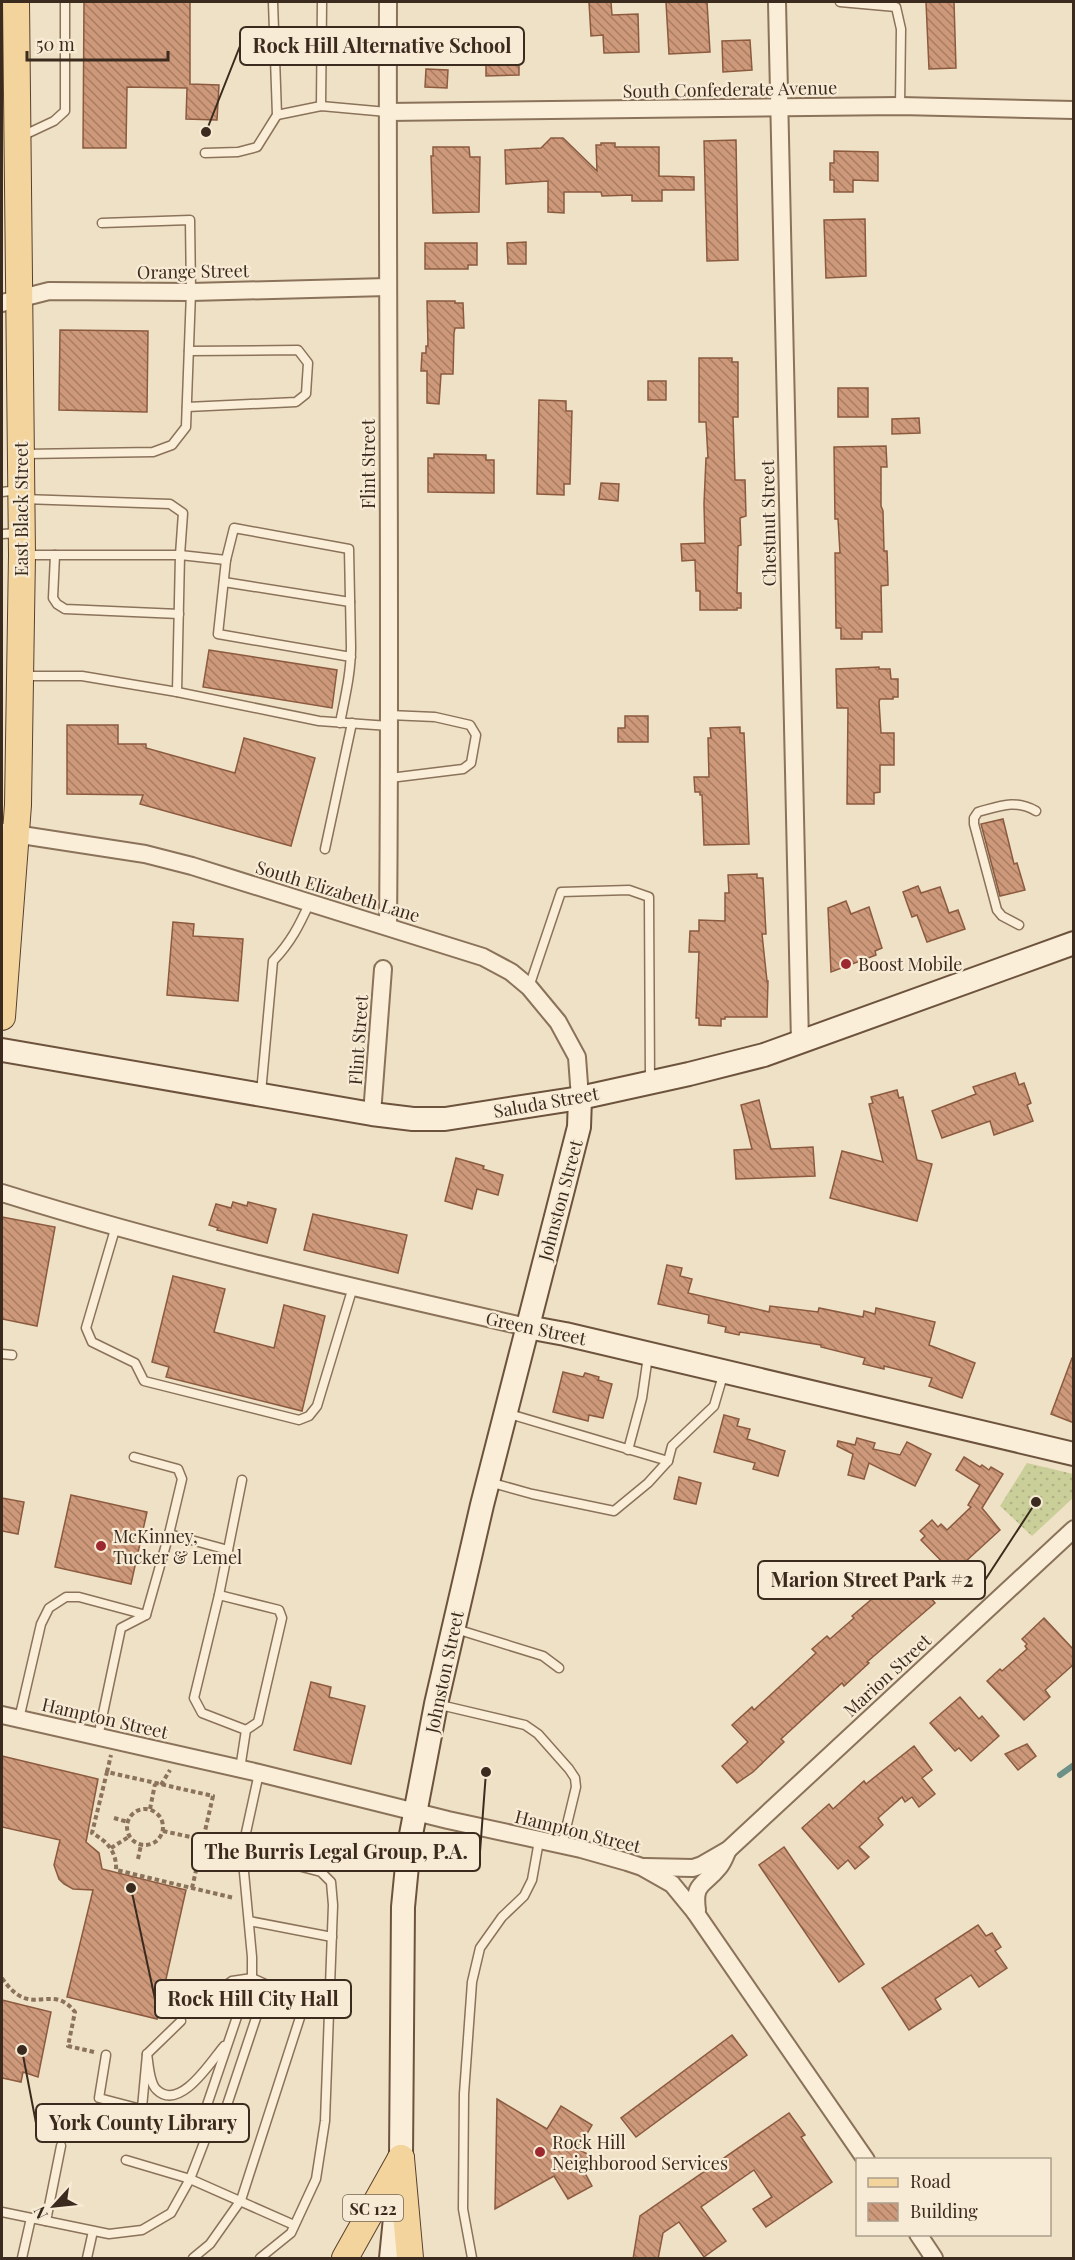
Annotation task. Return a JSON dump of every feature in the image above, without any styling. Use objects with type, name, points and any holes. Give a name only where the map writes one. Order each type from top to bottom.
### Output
[{"type":"main road","name":"East Black Street","points":[[2,1017],[8,833],[18,804],[19,676],[15,493],[21,454],[11,300],[16,2]]},
{"type":"main road","name":"Saluda Street","points":[[2,1050],[372,1114],[413,1119],[445,1119],[580,1098],[764,1055],[1074,943]]},
{"type":"main road","name":"Johnston Street","points":[[391,2259],[401,2158],[403,1907],[414,1812],[436,1704],[488,1481],[579,1127],[580,1098]]},
{"type":"main road","name":"Green Street","points":[[527,1327],[649,1353],[1074,1454]]},
{"type":"main road","name":"SC 122","points":[[345,2259],[401,2158]]},
{"type":"main road","name":"SC 122","points":[[401,2158],[410,2259]]},
{"type":"street","name":"Flint Street","points":[[388,2],[390,778],[388,926]]},
{"type":"street","name":"Chestnut Street","points":[[777,2],[800,1043]]},
{"type":"street","name":"South Confederate Avenue","points":[[387,112],[900,106],[1074,110]]},
{"type":"street","name":"Orange Street","points":[[11,300],[49,291],[191,291],[387,286]]},
{"type":"street","name":"South Elizabeth Lane","points":[[8,833],[145,854],[192,866],[483,957],[511,972],[529,987],[568,1038],[577,1057],[580,1098]]},
{"type":"street","name":"Flint Street","points":[[372,1114],[382,969]]},
{"type":"street","name":"Green Street","points":[[2,1193],[116,1226],[353,1287],[527,1327]]},
{"type":"street","name":"Marion Street","points":[[642,1867],[693,1868],[728,1850],[1074,1529]]},
{"type":"street","name":"Hampton Street","points":[[2,1715],[259,1773],[414,1812],[562,1845],[642,1867],[672,1884],[695,1912],[865,2158]]},
{"type":"street","name":"Marion Street","points":[[695,1912],[697,1910],[695,1896],[698,1887],[721,1866],[728,1850]]},
{"type":"street","points":[[919,2236],[934,2259]]},
{"type":"lane","points":[[13,124],[54,121],[65,111],[64,2]]},
{"type":"lane","points":[[205,153],[238,152],[256,147],[277,115],[273,2]]},
{"type":"lane","points":[[321,106],[322,2]]},
{"type":"lane","points":[[840,2],[896,7],[901,29],[900,106]]},
{"type":"lane","points":[[277,115],[321,106],[387,112]]},
{"type":"lane","points":[[21,454],[153,452],[172,445],[186,427],[191,291],[190,220],[102,223]]},
{"type":"lane","points":[[187,406],[296,402],[306,394],[308,363],[297,350],[189,351]]},
{"type":"lane","points":[[15,493],[170,504],[183,513],[177,692]]},
{"type":"lane","points":[[340,723],[351,671],[351,657],[349,549],[234,528],[226,560],[218,634],[351,657]]},
{"type":"lane","points":[[15,541],[55,555],[180,555],[226,560]]},
{"type":"lane","points":[[55,555],[53,598],[65,609],[179,614]]},
{"type":"lane","points":[[224,582],[350,602]]},
{"type":"lane","points":[[19,676],[82,676],[177,692],[319,721],[352,723],[435,717],[470,725],[476,735],[471,764],[463,769],[390,778]]},
{"type":"lane","points":[[325,849],[352,723]]},
{"type":"lane","points":[[1019,925],[1002,916],[997,909],[974,818],[978,812],[1008,804],[1019,803],[1036,811]]},
{"type":"lane","points":[[529,987],[561,892],[629,890],[649,897],[650,1083]]},
{"type":"lane","points":[[261,1094],[273,962],[295,935],[310,902]]},
{"type":"lane","points":[[116,1226],[86,1328],[92,1342],[135,1363],[144,1381],[299,1420],[309,1416],[317,1407],[353,1287]]},
{"type":"lane","points":[[628,1449],[642,1398],[649,1353]]},
{"type":"lane","points":[[2,1354],[12,1356]]},
{"type":"lane","points":[[488,1481],[532,1494],[614,1511],[648,1483],[668,1461],[672,1446],[714,1406],[724,1371]]},
{"type":"lane","points":[[506,1413],[668,1461]]},
{"type":"lane","points":[[98,1737],[121,1628],[146,1615],[182,1479],[178,1469],[134,1457]]},
{"type":"lane","points":[[242,1480],[219,1595],[194,1698],[202,1713],[246,1730]]},
{"type":"lane","points":[[169,1534],[228,1550]]},
{"type":"lane","points":[[219,1595],[279,1610],[282,1618],[258,1722],[246,1730],[240,1769]]},
{"type":"lane","points":[[19,1719],[40,1624],[49,1608],[66,1597],[79,1597],[146,1615]]},
{"type":"lane","points":[[453,1628],[543,1656],[559,1668]]},
{"type":"lane","points":[[436,1704],[525,1725],[538,1734],[569,1768],[575,1778],[576,1787],[562,1845]]},
{"type":"lane","points":[[2,2212],[109,2234],[142,2230],[171,2213],[190,2180],[210,2127],[223,2117],[260,2006],[252,1990],[249,1921],[242,1850],[259,1773]]},
{"type":"lane","points":[[472,2259],[463,2209],[464,2094],[472,1982],[480,1948],[502,1917],[524,1896],[532,1880],[539,1841]]},
{"type":"lane","points":[[242,1850],[321,1872],[331,1882],[333,1905],[325,2121],[316,2179],[291,2233],[260,2259]]},
{"type":"lane","points":[[249,1921],[332,1937]]},
{"type":"lane","points":[[200,2004],[232,1981],[252,1978],[305,2002],[329,2010]]},
{"type":"lane","points":[[210,2127],[206,2108],[242,2002],[252,1990]]},
{"type":"lane","points":[[193,2259],[210,2244],[241,2200],[305,2002]]},
{"type":"lane","points":[[142,2108],[147,2055],[180,2021]]},
{"type":"lane","points":[[147,2055],[151,2080],[157,2090],[165,2094],[173,2094],[188,2088],[197,2081],[228,2041]]},
{"type":"lane","points":[[106,2055],[99,2098],[210,2127]]},
{"type":"lane","points":[[45,2221],[61,2146]]},
{"type":"lane","points":[[126,2160],[190,2180],[241,2200],[294,2225]]},
{"type":"lane","points":[[22,2259],[31,2218]]},
{"type":"lane","points":[[87,2259],[93,2231]]},
{"type":"path","points":[[192,1888],[213,1796],[107,1772],[92,1833],[111,1848],[116,1870],[192,1888],[247,1901]]},
{"type":"path","points":[[150,1809],[155,1784]]},
{"type":"path","points":[[150,1809],[161,1817],[163,1831],[155,1842],[141,1845],[134,1842],[130,1836],[127,1829],[128,1822],[136,1811],[150,1809]]},
{"type":"path","points":[[114,1818],[128,1822]]},
{"type":"path","points":[[163,1831],[242,1850]]},
{"type":"path","points":[[111,1848],[130,1836]]},
{"type":"path","points":[[138,1859],[141,1845]]},
{"type":"path","points":[[2,1978],[11,1992],[25,2000],[50,1998],[69,2005],[75,2013],[68,2046],[106,2055]]},
{"type":"green space","points":[[1027,1463],[1073,1474],[1073,1498],[1032,1536],[1000,1506]]},
{"type":"building","points":[[84,2],[190,2],[190,84],[219,85],[217,120],[186,119],[187,88],[127,87],[126,148],[83,148]]},
{"type":"building","points":[[589,2],[611,2],[612,15],[638,14],[639,52],[604,53],[603,35],[591,36]]},
{"type":"building","points":[[666,2],[707,2],[710,52],[669,54]]},
{"type":"building","points":[[926,2],[954,2],[956,68],[929,69]]},
{"type":"building","points":[[486,32],[510,32],[510,38],[519,38],[519,75],[486,76]]},
{"type":"building","points":[[750,40],[752,70],[723,72],[722,41]]},
{"type":"building","points":[[426,69],[448,70],[447,88],[425,87]]},
{"type":"building","points":[[551,138],[563,138],[597,171],[596,145],[601,145],[601,143],[615,143],[615,147],[659,147],[659,176],[694,177],[694,190],[662,190],[662,201],[632,201],[632,195],[602,196],[601,192],[564,192],[564,213],[548,212],[548,181],[506,184],[505,150],[541,148]]},
{"type":"building","points":[[736,140],[738,260],[707,261],[704,141]]},
{"type":"building","points":[[433,147],[469,147],[470,157],[480,157],[479,212],[433,213],[431,156],[433,156]]},
{"type":"building","points":[[834,151],[878,152],[878,181],[853,180],[853,192],[834,192],[834,180],[830,180],[830,163],[834,163]]},
{"type":"building","points":[[865,219],[866,276],[826,278],[824,220]]},
{"type":"building","points":[[526,242],[526,264],[508,264],[507,243]]},
{"type":"building","points":[[425,243],[477,243],[477,265],[468,265],[468,269],[425,269]]},
{"type":"building","points":[[427,301],[463,303],[464,328],[455,328],[453,374],[441,374],[439,404],[427,403],[427,371],[421,371],[422,353],[426,353],[426,346],[428,346]]},
{"type":"building","points":[[60,330],[148,331],[147,412],[59,410]]},
{"type":"building","points":[[699,358],[732,358],[732,362],[738,362],[738,417],[733,417],[735,480],[745,480],[746,516],[740,518],[741,545],[738,546],[737,593],[741,593],[741,608],[737,610],[700,610],[700,591],[696,591],[695,560],[682,561],[681,544],[705,543],[704,504],[706,458],[708,458],[706,422],[699,422]]},
{"type":"building","points":[[648,381],[666,381],[666,400],[648,400]]},
{"type":"building","points":[[838,388],[868,388],[868,417],[838,417]]},
{"type":"building","points":[[539,400],[566,401],[566,411],[572,411],[570,484],[564,484],[564,495],[537,494]]},
{"type":"building","points":[[919,418],[920,433],[892,434],[892,419]]},
{"type":"building","points":[[886,446],[887,467],[881,467],[881,506],[884,551],[887,551],[888,585],[881,586],[882,632],[862,632],[862,639],[841,639],[841,628],[836,628],[835,553],[840,553],[838,519],[835,519],[834,447]]},
{"type":"building","points":[[434,454],[486,455],[486,460],[494,460],[494,493],[428,492],[428,458],[434,458]]},
{"type":"building","points":[[601,483],[619,484],[618,501],[599,499]]},
{"type":"building","points":[[209,650],[337,670],[332,708],[203,687]]},
{"type":"building","points":[[879,667],[879,669],[890,669],[891,679],[898,679],[898,697],[880,699],[879,702],[881,733],[894,733],[894,765],[880,765],[880,792],[874,793],[874,804],[847,804],[848,708],[837,708],[836,669]]},
{"type":"building","points":[[625,716],[648,716],[648,742],[618,742],[618,728],[625,728]]},
{"type":"building","points":[[67,725],[118,725],[118,744],[146,744],[146,748],[235,773],[244,738],[315,758],[291,846],[140,804],[143,795],[67,794]]},
{"type":"building","points":[[740,727],[740,733],[744,733],[749,844],[704,845],[702,795],[700,792],[695,792],[694,777],[709,777],[710,728]]},
{"type":"building","points":[[1003,819],[1014,864],[1017,863],[1025,890],[1000,896],[981,824]]},
{"type":"building","points":[[757,874],[757,878],[763,878],[766,934],[762,934],[768,981],[767,1017],[725,1017],[721,1019],[721,1026],[699,1025],[699,1018],[696,1018],[699,952],[689,952],[690,931],[699,931],[699,920],[725,921],[725,893],[729,893],[728,875]]},
{"type":"building","points":[[918,886],[921,893],[940,887],[949,913],[958,910],[965,929],[927,942],[917,915],[912,917],[903,892]]},
{"type":"building","points":[[846,901],[851,914],[869,907],[882,948],[875,951],[876,955],[831,972],[828,908]]},
{"type":"building","points":[[173,922],[194,924],[193,936],[243,939],[238,1001],[167,995]]},
{"type":"building","points":[[1015,1073],[1019,1085],[1024,1083],[1031,1103],[1027,1105],[1033,1121],[994,1135],[990,1121],[942,1138],[932,1111],[976,1094],[973,1087]]},
{"type":"building","points":[[897,1090],[899,1098],[903,1097],[917,1160],[932,1164],[917,1221],[830,1198],[842,1151],[883,1162],[869,1104],[873,1103],[871,1097]]},
{"type":"building","points":[[759,1100],[771,1149],[813,1147],[815,1176],[736,1179],[734,1150],[752,1149],[741,1105]]},
{"type":"building","points":[[456,1158],[484,1166],[483,1169],[503,1175],[498,1195],[477,1189],[472,1209],[445,1201]]},
{"type":"building","points":[[233,1202],[247,1206],[248,1202],[276,1209],[267,1243],[217,1230],[218,1228],[209,1225],[216,1204],[231,1208]]},
{"type":"building","points":[[313,1214],[407,1235],[398,1273],[304,1250]]},
{"type":"building","points":[[2,1217],[55,1227],[37,1326],[2,1319]]},
{"type":"building","points":[[667,1265],[682,1268],[680,1276],[692,1279],[688,1293],[769,1312],[770,1306],[818,1312],[819,1308],[863,1317],[864,1311],[875,1314],[876,1308],[935,1322],[929,1345],[975,1363],[962,1398],[929,1386],[932,1378],[884,1366],[884,1369],[863,1364],[865,1358],[821,1347],[821,1345],[740,1332],[739,1335],[725,1332],[726,1327],[708,1323],[709,1315],[658,1304]]},
{"type":"building","points":[[173,1276],[225,1289],[214,1332],[274,1348],[284,1305],[325,1316],[302,1411],[166,1377],[169,1367],[152,1362]]},
{"type":"building","points":[[1072,1358],[1074,1358],[1074,1423],[1051,1414]]},
{"type":"building","points":[[563,1372],[583,1377],[585,1373],[612,1384],[603,1418],[589,1415],[588,1421],[553,1412]]},
{"type":"building","points":[[724,1415],[739,1419],[737,1426],[750,1429],[747,1439],[785,1451],[778,1476],[753,1469],[755,1463],[714,1452]]},
{"type":"building","points":[[857,1438],[875,1443],[873,1449],[900,1455],[907,1442],[931,1454],[915,1486],[869,1463],[864,1479],[848,1475],[853,1454],[837,1446],[838,1441],[855,1445]]},
{"type":"building","points":[[964,1457],[980,1467],[982,1465],[989,1470],[991,1467],[1003,1474],[982,1508],[1000,1530],[953,1573],[921,1540],[925,1536],[920,1531],[932,1520],[938,1527],[941,1524],[947,1530],[971,1507],[968,1505],[980,1485],[956,1470]]},
{"type":"building","points":[[679,1477],[701,1483],[696,1504],[674,1499]]},
{"type":"building","points":[[71,1495],[147,1512],[131,1584],[55,1567]]},
{"type":"building","points":[[2,1498],[24,1502],[18,1534],[2,1531]]},
{"type":"building","points":[[896,1572],[904,1581],[911,1575],[935,1603],[867,1662],[869,1663],[844,1686],[842,1683],[781,1739],[784,1742],[753,1772],[737,1783],[722,1766],[748,1742],[732,1725],[752,1707],[754,1710],[816,1653],[812,1649],[827,1636],[830,1639],[854,1618],[852,1616],[886,1587],[883,1583]]},
{"type":"building","points":[[1044,1618],[1074,1650],[1074,1664],[1045,1690],[1050,1697],[1024,1720],[987,1681],[1027,1649],[1025,1646],[1027,1644],[1022,1639]]},
{"type":"building","points":[[311,1682],[331,1687],[329,1697],[365,1706],[351,1764],[294,1750]]},
{"type":"building","points":[[960,1697],[979,1719],[982,1716],[999,1736],[971,1761],[959,1748],[955,1751],[930,1723]]},
{"type":"building","points":[[1027,1744],[1036,1756],[1018,1770],[1005,1754]]},
{"type":"building","points":[[914,1746],[932,1770],[922,1778],[935,1794],[919,1807],[912,1797],[905,1802],[902,1797],[878,1818],[883,1825],[859,1847],[869,1857],[855,1869],[848,1860],[838,1869],[802,1828],[829,1804],[833,1809],[864,1781],[866,1784]]},
{"type":"building","points":[[2,1756],[98,1779],[86,1842],[99,1853],[102,1869],[186,1890],[157,2019],[67,1997],[93,1890],[73,1889],[59,1879],[54,1865],[60,1840],[2,1827]]},
{"type":"building","points":[[784,1847],[864,1964],[839,1982],[759,1865]]},
{"type":"building","points":[[978,1925],[986,1936],[992,1933],[1001,1947],[995,1951],[1007,1968],[979,1987],[971,1975],[935,1999],[941,2009],[909,2030],[882,1988]]},
{"type":"building","points":[[2,2000],[51,2012],[38,2077],[23,2072],[21,2082],[2,2078]]},
{"type":"building","points":[[732,2035],[747,2055],[636,2137],[621,2118]]},
{"type":"building","name":"Rock Hill Neighborood Services","points":[[497,2099],[547,2129],[561,2106],[592,2125],[578,2149],[591,2156],[579,2162],[592,2186],[568,2199],[554,2176],[495,2209]]},
{"type":"building","points":[[789,2113],[805,2135],[801,2137],[832,2182],[766,2227],[753,2209],[772,2197],[754,2170],[701,2207],[726,2241],[704,2257],[679,2222],[663,2233],[658,2259],[633,2259],[640,2216]]},
{"type":"waterway","points":[[1060,1775],[1074,1765]]},
{"type":"place","name":"Rock Hill Alternative School","points":[[206,132]]},
{"type":"place","name":"Boost Mobile","points":[[846,964]]},
{"type":"place","name":"Marion Street Park #2","points":[[1036,1502]]},
{"type":"place","name":"McKinney, Tucker & Lemel","points":[[101,1546]]},
{"type":"place","name":"The Burris Legal Group, P.A.","points":[[486,1772]]},
{"type":"place","name":"Rock Hill City Hall","points":[[131,1888]]},
{"type":"place","name":"York County Library","points":[[22,2050]]},
{"type":"place","name":"Rock Hill Neighborood Services","points":[[540,2152]]}]
